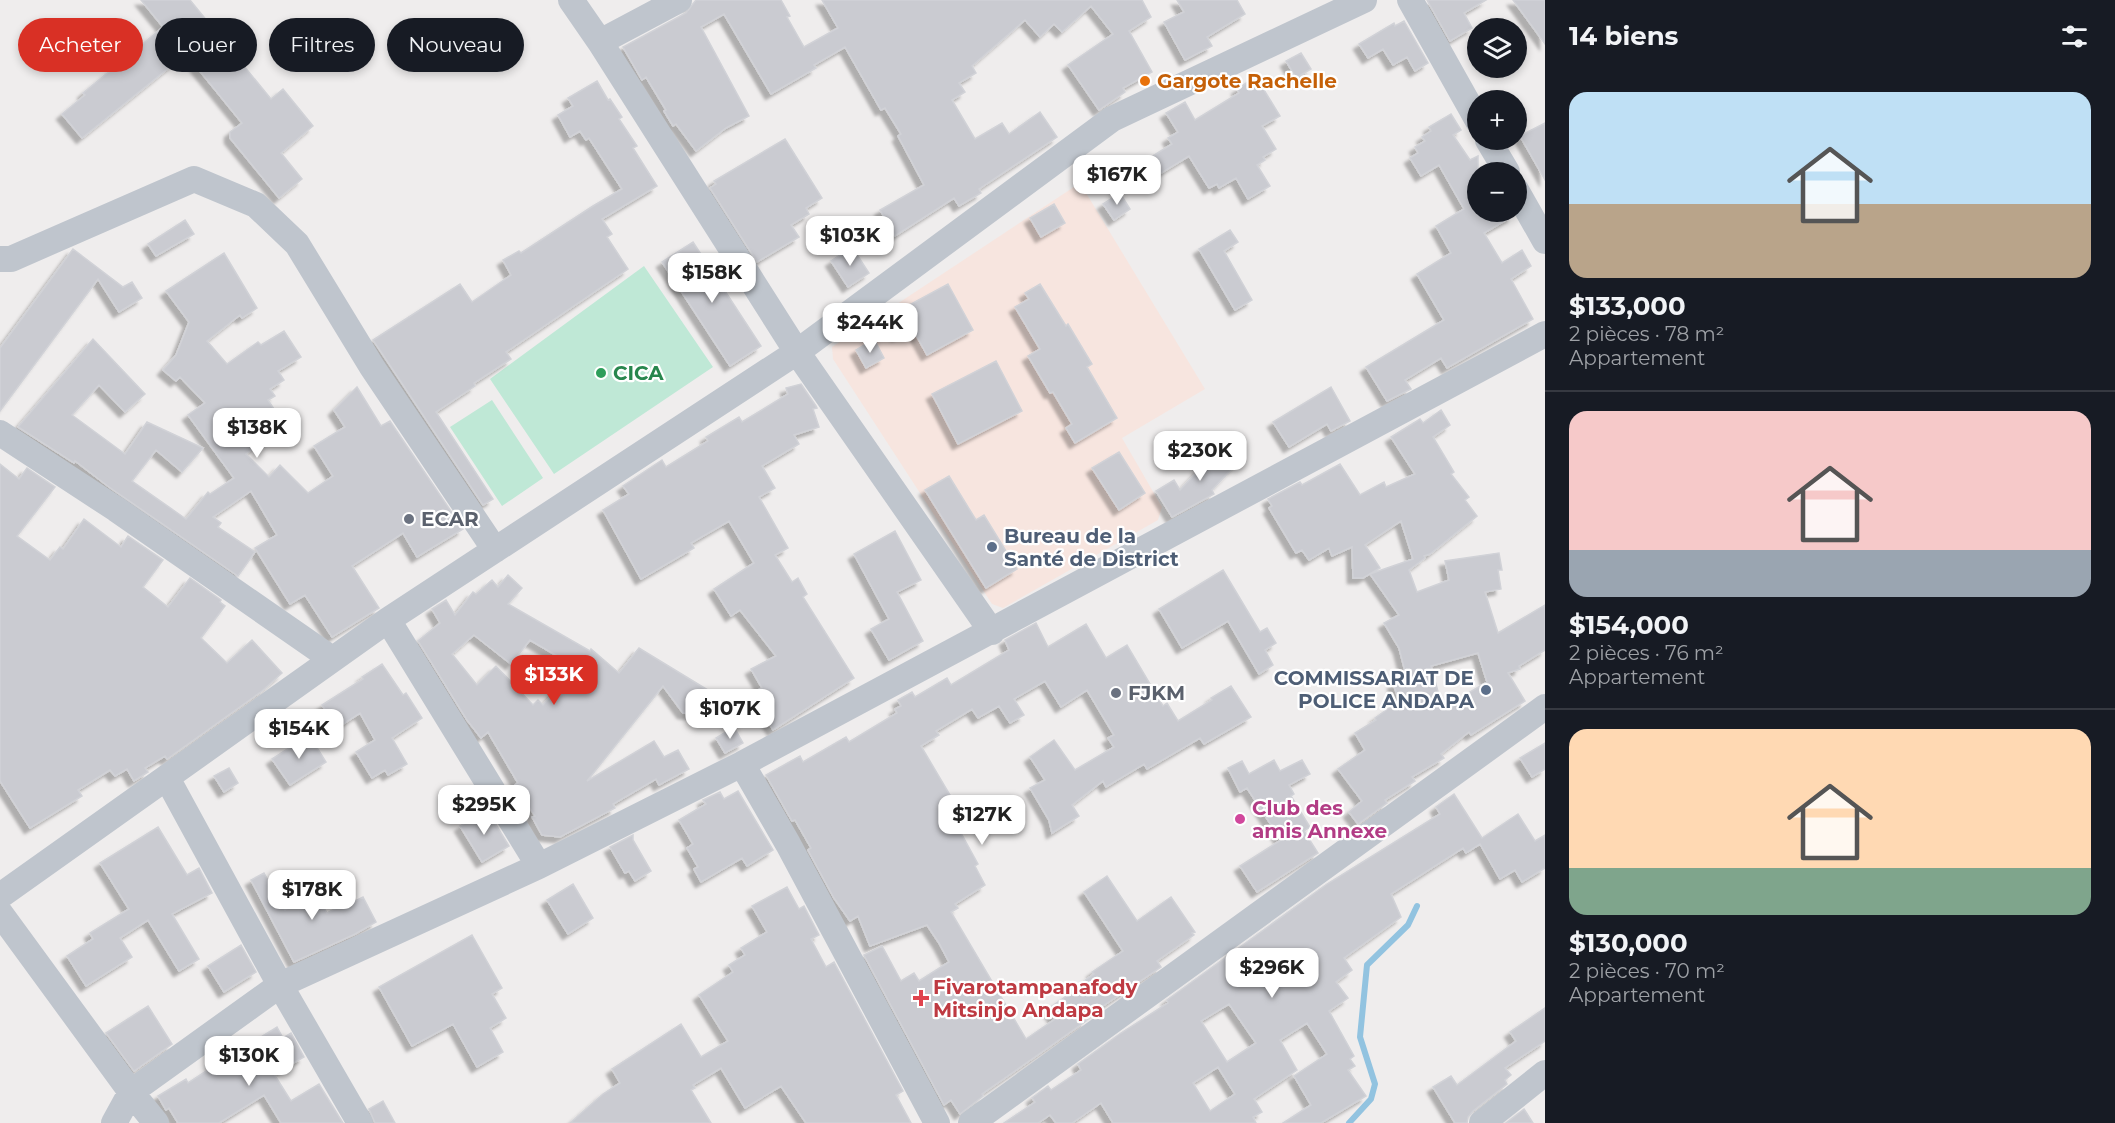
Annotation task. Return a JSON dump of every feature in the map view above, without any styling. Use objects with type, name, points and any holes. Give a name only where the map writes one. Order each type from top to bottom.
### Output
[{"type":"street","points":[[571,0],[797,352],[992,632]]},
{"type":"street","points":[[600,42],[679,0]]},
{"type":"street","points":[[0,896],[388,621],[797,352],[1112,120],[1364,0]]},
{"type":"street","points":[[1410,0],[1467,101]]},
{"type":"street","points":[[0,259],[11,259],[194,179],[256,205],[297,244],[372,367],[495,550]]},
{"type":"street","points":[[1527,210],[1545,242]]},
{"type":"street","points":[[114,1123],[131,1092],[280,986],[539,866],[742,764],[1545,334]]},
{"type":"street","points":[[0,433],[116,509],[333,659]]},
{"type":"street","points":[[388,621],[539,866]]},
{"type":"street","points":[[971,1123],[1545,707]]},
{"type":"street","points":[[742,764],[788,844],[937,1123]]},
{"type":"street","points":[[167,778],[280,986],[360,1123]]},
{"type":"street","points":[[0,913],[156,1123]]},
{"type":"street","points":[[1482,1123],[1545,1073]]},
{"type":"shaded area","points":[[1080,183],[1205,389],[1122,438],[1162,507],[1158,520],[1003,608],[992,604],[833,359],[832,347]]},
{"type":"green space","name":"CICA","points":[[644,266],[713,367],[554,474],[490,379]]},
{"type":"green space","points":[[492,400],[543,478],[502,506],[450,427]]},
{"type":"building","points":[[141,0],[190,0],[205,18],[156,18]]},
{"type":"building","points":[[696,0],[781,0],[790,16],[787,17],[804,47],[838,28],[822,0],[1142,0],[1151,17],[1129,31],[1152,72],[1123,88],[1125,92],[1099,110],[1068,65],[1113,34],[1091,6],[1062,32],[1054,24],[1040,37],[1025,20],[972,66],[976,73],[959,83],[965,92],[952,100],[975,139],[1002,123],[1009,134],[1040,112],[1057,137],[979,189],[981,193],[959,206],[954,198],[895,236],[880,210],[924,185],[898,136],[901,134],[885,108],[881,110],[845,47],[814,65],[816,68],[771,94],[724,14],[701,27],[749,116],[726,128],[696,151],[676,124],[673,126],[646,77],[642,80],[623,47],[686,13]]},
{"type":"building","points":[[1177,0],[1237,0],[1245,14],[1207,37],[1212,46],[1185,60],[1164,22],[1184,12]]},
{"type":"building","points":[[1427,0],[1486,0],[1464,13],[1467,19],[1467,31],[1450,41]]},
{"type":"building","points":[[1513,0],[1545,0],[1545,44],[1527,18]]},
{"type":"building","points":[[1404,21],[1428,63],[1415,71],[1407,57],[1393,65],[1383,49],[1368,58],[1359,44],[1394,23],[1395,26]]},
{"type":"building","points":[[155,34],[155,72],[164,72],[82,138],[62,114],[108,72],[143,72],[143,44]]},
{"type":"building","points":[[1301,53],[1311,69],[1296,78],[1286,61]]},
{"type":"building","points":[[201,72],[249,72],[271,99],[283,89],[313,126],[281,153],[302,179],[279,198],[230,138],[230,132],[242,123]]},
{"type":"building","points":[[1254,78],[1259,86],[1261,85],[1280,116],[1262,126],[1276,149],[1263,157],[1265,160],[1257,165],[1270,186],[1248,199],[1236,178],[1219,188],[1217,184],[1209,188],[1189,156],[1153,178],[1143,162],[1172,144],[1168,138],[1178,132],[1166,113],[1185,102],[1195,120],[1239,93],[1237,89]]},
{"type":"building","points":[[597,81],[608,100],[610,99],[622,117],[619,119],[637,146],[633,148],[657,186],[602,219],[612,234],[607,237],[628,269],[506,352],[511,359],[436,412],[493,499],[483,505],[373,340],[460,284],[472,302],[511,275],[503,260],[519,251],[521,253],[622,189],[589,138],[586,140],[580,131],[570,137],[558,115],[573,106],[568,98]]},
{"type":"building","points":[[1451,114],[1461,130],[1453,135],[1470,160],[1478,156],[1478,162],[1467,162],[1467,222],[1503,222],[1484,233],[1502,263],[1522,250],[1531,266],[1511,279],[1533,319],[1447,368],[1441,358],[1405,380],[1411,389],[1387,401],[1366,367],[1444,320],[1417,274],[1451,253],[1436,226],[1464,209],[1439,165],[1421,176],[1410,158],[1418,153],[1415,147],[1425,141],[1422,137],[1431,131],[1429,127]]},
{"type":"building","points":[[1545,123],[1545,180],[1527,148],[1527,132]]},
{"type":"building","points":[[785,139],[822,198],[806,208],[809,214],[791,225],[799,237],[757,262],[710,188],[716,184],[714,181]]},
{"type":"building","points":[[1120,193],[1130,209],[1114,220],[1103,204]]},
{"type":"building","points":[[1054,204],[1065,223],[1041,237],[1030,218]]},
{"type":"building","points":[[185,220],[194,234],[156,256],[148,244]]},
{"type":"building","points":[[1230,230],[1238,242],[1224,251],[1252,300],[1235,310],[1199,249]]},
{"type":"building","points":[[693,242],[761,346],[730,366],[662,262]]},
{"type":"building","points":[[852,247],[869,273],[848,287],[831,261]]},
{"type":"building","points":[[73,249],[123,287],[132,282],[142,298],[119,312],[98,279],[0,411],[0,348]]},
{"type":"building","points":[[224,253],[257,308],[242,318],[240,315],[207,341],[227,364],[258,342],[261,345],[284,331],[301,357],[278,371],[284,380],[270,389],[275,396],[268,400],[276,412],[263,420],[269,428],[257,436],[262,441],[246,454],[269,477],[280,465],[308,493],[333,476],[314,446],[345,427],[334,410],[357,387],[381,426],[390,421],[463,529],[417,557],[403,533],[352,566],[379,608],[332,637],[305,595],[290,604],[255,548],[277,535],[251,491],[213,517],[221,523],[218,527],[255,552],[238,576],[75,461],[74,463],[18,427],[93,339],[145,394],[125,412],[99,385],[72,415],[125,454],[147,422],[203,448],[182,472],[156,450],[132,481],[186,519],[208,492],[210,494],[234,478],[188,415],[205,403],[180,377],[176,381],[163,370],[176,355],[189,322],[166,291]]},
{"type":"building","points":[[948,284],[973,330],[927,355],[912,328],[897,336],[887,317]]},
{"type":"building","points":[[1040,284],[1092,364],[1087,367],[1117,418],[1075,443],[1066,428],[1072,424],[1028,356],[1040,349],[1015,307],[1029,299],[1025,293]]},
{"type":"building","points":[[874,339],[884,358],[866,368],[856,350]]},
{"type":"building","points":[[996,361],[1022,411],[958,444],[932,394]]},
{"type":"building","points":[[801,384],[817,408],[813,409],[819,427],[794,435],[799,444],[762,466],[775,488],[759,497],[788,548],[775,555],[792,582],[798,578],[807,594],[803,597],[854,678],[773,730],[762,712],[756,716],[746,697],[762,688],[751,669],[776,656],[740,610],[731,616],[714,589],[754,563],[729,521],[691,543],[694,548],[641,579],[603,510],[629,494],[623,486],[662,460],[666,467],[708,441],[706,437],[739,417],[742,422],[788,394],[786,388]]},
{"type":"building","points":[[1331,387],[1350,421],[1331,431],[1327,424],[1289,447],[1273,422]]},
{"type":"building","points":[[1441,410],[1450,425],[1433,437],[1454,472],[1451,474],[1469,497],[1465,500],[1477,516],[1409,570],[1417,592],[1449,580],[1445,561],[1499,553],[1502,570],[1498,570],[1501,589],[1485,592],[1498,633],[1545,605],[1545,650],[1519,666],[1520,669],[1508,673],[1525,701],[1471,735],[1469,732],[1441,754],[1444,758],[1412,777],[1415,781],[1385,800],[1387,803],[1358,824],[1349,812],[1362,801],[1338,769],[1365,750],[1355,733],[1376,720],[1375,718],[1399,701],[1393,683],[1407,679],[1399,648],[1384,623],[1399,615],[1370,574],[1413,559],[1401,521],[1365,545],[1380,568],[1363,578],[1353,578],[1352,547],[1332,556],[1329,548],[1309,560],[1302,550],[1296,553],[1269,508],[1272,506],[1268,499],[1300,482],[1302,485],[1340,464],[1360,495],[1384,482],[1386,487],[1415,474],[1391,437],[1420,419],[1423,423]],"holes":[[[1478,653],[1487,682],[1450,704],[1449,702],[1442,706],[1431,666]]]},
{"type":"building","points":[[1225,442],[1242,458],[1212,490],[1214,494],[1172,517],[1156,491],[1174,480],[1180,490]]},
{"type":"building","points":[[1119,452],[1145,493],[1119,510],[1092,468]]},
{"type":"building","points":[[0,464],[19,479],[27,468],[55,487],[17,536],[50,560],[60,547],[63,549],[84,519],[121,547],[128,536],[163,560],[143,587],[168,607],[190,578],[221,600],[220,602],[225,606],[201,638],[227,663],[252,640],[282,673],[262,691],[167,759],[165,756],[145,768],[148,772],[134,781],[127,769],[115,776],[110,770],[78,790],[82,796],[30,828],[0,781]]},
{"type":"building","points":[[949,476],[976,520],[984,515],[1017,569],[986,588],[925,490]]},
{"type":"building","points":[[895,531],[921,580],[897,592],[923,641],[889,660],[871,629],[889,619],[854,554]]},
{"type":"building","points":[[1223,570],[1260,632],[1267,628],[1276,643],[1265,650],[1273,665],[1259,674],[1228,621],[1182,648],[1159,609]]},
{"type":"building","points":[[508,575],[522,588],[508,604],[590,651],[591,649],[619,673],[639,648],[716,695],[714,716],[683,713],[663,686],[587,781],[654,741],[664,757],[678,750],[689,769],[659,785],[656,779],[613,804],[615,808],[560,837],[542,835],[532,817],[535,816],[515,785],[518,783],[488,732],[481,738],[467,720],[418,641],[440,623],[432,609],[446,600],[455,615],[473,592],[476,594],[492,580],[498,587]],"holes":[[[474,635],[511,664],[530,640],[576,667],[543,705],[538,700],[533,705],[496,666],[477,685],[452,654]]]},
{"type":"building","points":[[1036,623],[1048,647],[1086,624],[1106,658],[1127,645],[1163,706],[1167,703],[1178,721],[1231,686],[1251,717],[1204,744],[1200,738],[1147,769],[1144,764],[1106,787],[1103,781],[1072,805],[1079,816],[1052,833],[1049,820],[1030,788],[1045,780],[1030,757],[1054,740],[1075,770],[1114,747],[1108,738],[1114,735],[1087,690],[1061,707],[1045,681],[1014,699],[1024,715],[1010,723],[999,706],[978,718],[972,709],[936,731],[939,735],[921,746],[963,817],[955,822],[978,864],[975,866],[985,885],[955,904],[958,908],[951,912],[1026,1039],[1055,1019],[1048,1009],[1075,990],[1074,988],[1094,974],[1092,972],[1123,951],[1084,892],[1107,876],[1137,921],[1171,897],[1195,932],[1157,961],[1161,967],[1085,1018],[1086,1021],[982,1094],[983,1096],[960,1114],[951,1100],[944,1105],[864,955],[882,946],[901,981],[914,973],[919,981],[949,962],[939,943],[927,925],[870,946],[858,916],[850,921],[834,898],[808,850],[811,848],[795,820],[792,821],[766,775],[800,756],[803,762],[846,737],[849,742],[897,713],[895,709],[901,706],[898,700],[912,692],[915,697],[947,678],[951,685],[1009,650],[1005,640]]},
{"type":"building","points":[[382,664],[403,695],[406,693],[422,718],[392,738],[407,764],[388,775],[385,770],[372,778],[356,752],[375,740],[360,713],[337,728],[322,705]]},
{"type":"building","points":[[734,727],[743,743],[725,753],[716,738]]},
{"type":"building","points":[[309,735],[326,762],[290,785],[272,759]]},
{"type":"building","points":[[1545,743],[1545,769],[1532,777],[1520,758]]},
{"type":"building","points":[[1274,760],[1280,771],[1302,760],[1310,774],[1289,785],[1294,794],[1291,796],[1310,827],[1304,831],[1318,853],[1257,892],[1240,866],[1281,840],[1247,788],[1240,792],[1228,768],[1242,761],[1249,774]]},
{"type":"building","points":[[229,768],[238,783],[224,792],[214,776]]},
{"type":"building","points":[[738,791],[773,850],[747,866],[742,858],[701,882],[694,869],[698,867],[687,848],[693,844],[679,820],[706,804],[703,800],[720,792],[724,799]]},
{"type":"building","points":[[1454,794],[1482,838],[1518,814],[1535,841],[1545,835],[1545,868],[1522,882],[1515,870],[1500,879],[1480,844],[1466,853],[1463,848],[1391,894],[1401,917],[1344,958],[1352,970],[1336,982],[1348,998],[1329,1011],[1354,1056],[1350,1059],[1355,1066],[1348,1070],[1366,1096],[1321,1123],[1283,1123],[1311,1105],[1294,1076],[1327,1054],[1307,1023],[1280,1040],[1297,1070],[1254,1099],[1262,1112],[1253,1117],[1256,1123],[1113,1123],[1101,1103],[1072,1123],[1056,1123],[1050,1115],[1038,1123],[1004,1123],[1035,1102],[1032,1098],[1048,1086],[1051,1090],[1081,1070],[1078,1064],[1168,1003],[1167,1000],[1327,884],[1440,814],[1436,807]],"holes":[[[1229,1004],[1256,1043],[1227,1062],[1201,1021]],[[1218,1067],[1235,1094],[1210,1111],[1193,1083]]]},
{"type":"building","points":[[487,810],[509,846],[482,862],[460,826]]},
{"type":"building","points":[[158,827],[187,875],[199,868],[212,893],[172,914],[199,959],[179,971],[148,920],[120,938],[132,957],[86,986],[67,956],[93,939],[90,933],[129,909],[100,863]]},
{"type":"building","points":[[633,835],[633,840],[651,871],[635,881],[629,871],[625,873],[610,847]]},
{"type":"building","points":[[264,873],[285,910],[316,893],[327,913],[363,897],[376,922],[294,962],[251,880]]},
{"type":"building","points":[[573,884],[593,918],[568,934],[547,900]]},
{"type":"building","points":[[787,887],[799,909],[804,906],[819,935],[811,939],[826,967],[834,962],[903,1091],[896,1095],[911,1123],[806,1123],[781,1086],[745,1108],[721,1068],[693,1085],[695,1088],[691,1090],[711,1123],[570,1123],[603,1094],[620,1083],[612,1069],[681,1024],[701,1057],[728,1041],[699,995],[733,972],[729,965],[745,955],[741,948],[767,932],[752,906]]},
{"type":"building","points":[[472,935],[502,988],[492,994],[506,1018],[490,1028],[503,1052],[477,1067],[453,1024],[412,1046],[379,987]]},
{"type":"building","points":[[241,945],[256,972],[224,992],[208,966]]},
{"type":"building","points":[[148,1006],[172,1044],[134,1071],[106,1033]]},
{"type":"building","points":[[1545,1008],[1545,1041],[1505,1068],[1511,1075],[1505,1080],[1507,1084],[1473,1111],[1467,1123],[1455,1123],[1433,1087],[1451,1076],[1457,1085],[1516,1041],[1510,1032]]},
{"type":"building","points":[[277,1027],[283,1038],[291,1033],[304,1057],[274,1074],[291,1101],[319,1084],[343,1123],[281,1123],[264,1095],[219,1123],[178,1123],[169,1108],[166,1110],[158,1096],[186,1079],[188,1083],[214,1066],[212,1063],[235,1050],[237,1052]]},
{"type":"building","points":[[383,1101],[395,1123],[375,1123],[369,1109]]},
{"type":"building","points":[[1524,1109],[1533,1123],[1506,1123]]},
{"type":"waterway","points":[[1349,1123],[1371,1099],[1375,1084],[1360,1037],[1367,965],[1408,925],[1417,906]]},
{"type":"place","name":"Gargote Rachelle","points":[[1145,81]]},
{"type":"place","name":"CICA","points":[[601,373]]},
{"type":"place","name":"ECAR","points":[[409,519]]},
{"type":"place","name":"Bureau de la Santé de District","points":[[992,547]]},
{"type":"place","name":"COMMISSARIAT DE POLICE ANDAPA","points":[[1486,690]]},
{"type":"place","name":"FJKM","points":[[1116,693]]},
{"type":"place","name":"Club des amis Annexe","points":[[1240,819]]},
{"type":"place","name":"Fivarotampanafody Mitsinjo Andapa","points":[[921,998]]}]
